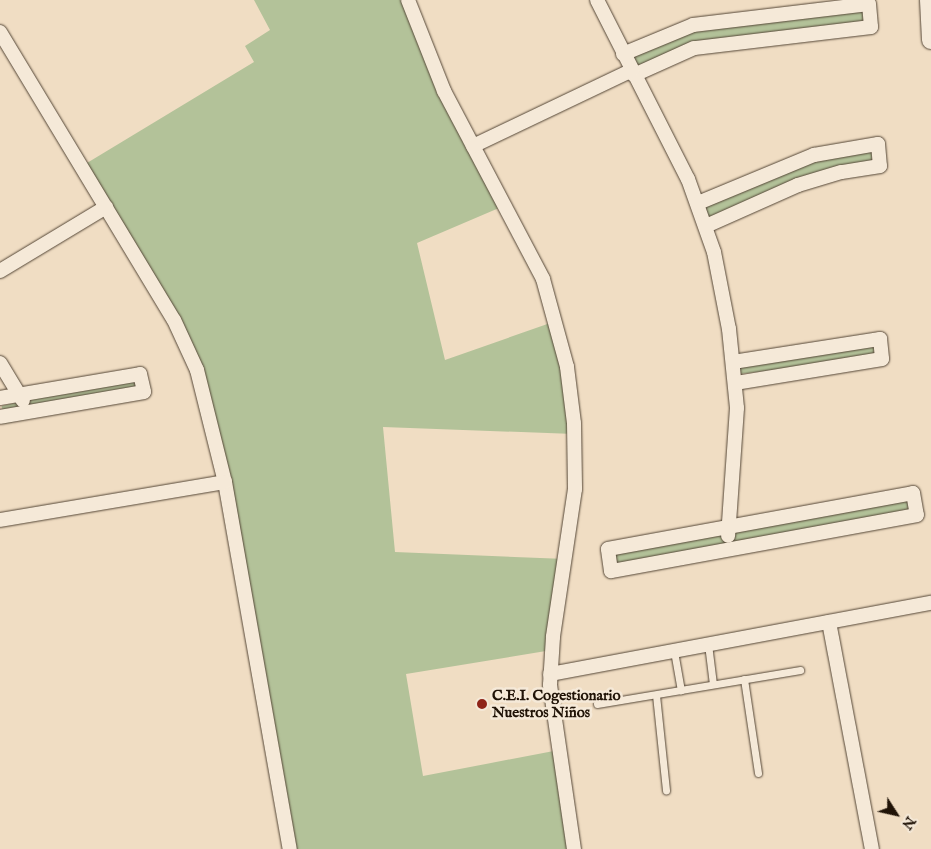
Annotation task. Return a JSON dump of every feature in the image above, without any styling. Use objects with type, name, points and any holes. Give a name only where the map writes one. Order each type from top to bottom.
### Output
[{"type":"street","points":[[408,0],[444,91],[542,279],[560,335],[572,398],[575,490],[550,674],[574,849]]},
{"type":"street","points":[[597,0],[698,203],[706,226],[721,287],[733,362],[737,438],[726,549]]},
{"type":"street","points":[[929,0],[931,40]]},
{"type":"street","points":[[473,146],[633,72],[694,48],[871,27],[869,4],[693,25],[672,31],[624,54]]},
{"type":"street","points":[[0,32],[106,207],[188,348],[207,398],[225,482],[290,849]]},
{"type":"street","points":[[698,203],[814,155],[878,144],[880,166],[841,172],[798,185],[706,226]]},
{"type":"street","points":[[0,271],[106,207]]},
{"type":"street","points":[[733,362],[880,339],[882,359],[735,383]]},
{"type":"street","points":[[0,363],[29,412]]},
{"type":"street","points":[[0,398],[140,374],[144,392],[0,417]]},
{"type":"street","points":[[0,520],[225,482]]},
{"type":"street","points":[[913,493],[917,515],[611,571],[608,549],[728,528],[913,493]]},
{"type":"street","points":[[550,674],[931,603]]},
{"type":"street","points":[[829,622],[872,849]]},
{"type":"lane","points":[[708,644],[713,684]]},
{"type":"lane","points":[[674,651],[681,690]]},
{"type":"lane","points":[[597,704],[800,670]]},
{"type":"lane","points":[[744,679],[758,773]]},
{"type":"lane","points":[[656,695],[666,790]]},
{"type":"green space","points":[[254,0],[408,0],[506,205],[417,243],[445,360],[556,321],[574,434],[383,427],[395,552],[566,559],[552,650],[406,674],[423,776],[559,750],[574,849],[290,849],[197,370],[82,166],[254,62],[245,46],[270,30]]},
{"type":"green space","points":[[869,4],[871,27],[710,45],[634,75],[623,54],[672,31]]},
{"type":"green space","points":[[878,144],[880,166],[841,172],[706,226],[698,203],[793,162]]},
{"type":"green space","points":[[880,339],[882,359],[734,374],[732,355]]},
{"type":"green space","points":[[140,374],[144,392],[6,423],[2,406]]},
{"type":"green space","points":[[913,493],[917,515],[612,568],[608,547]]},
{"type":"place","name":"C.E.I. Cogestionario Nuestros Niños","points":[[482,704]]}]
